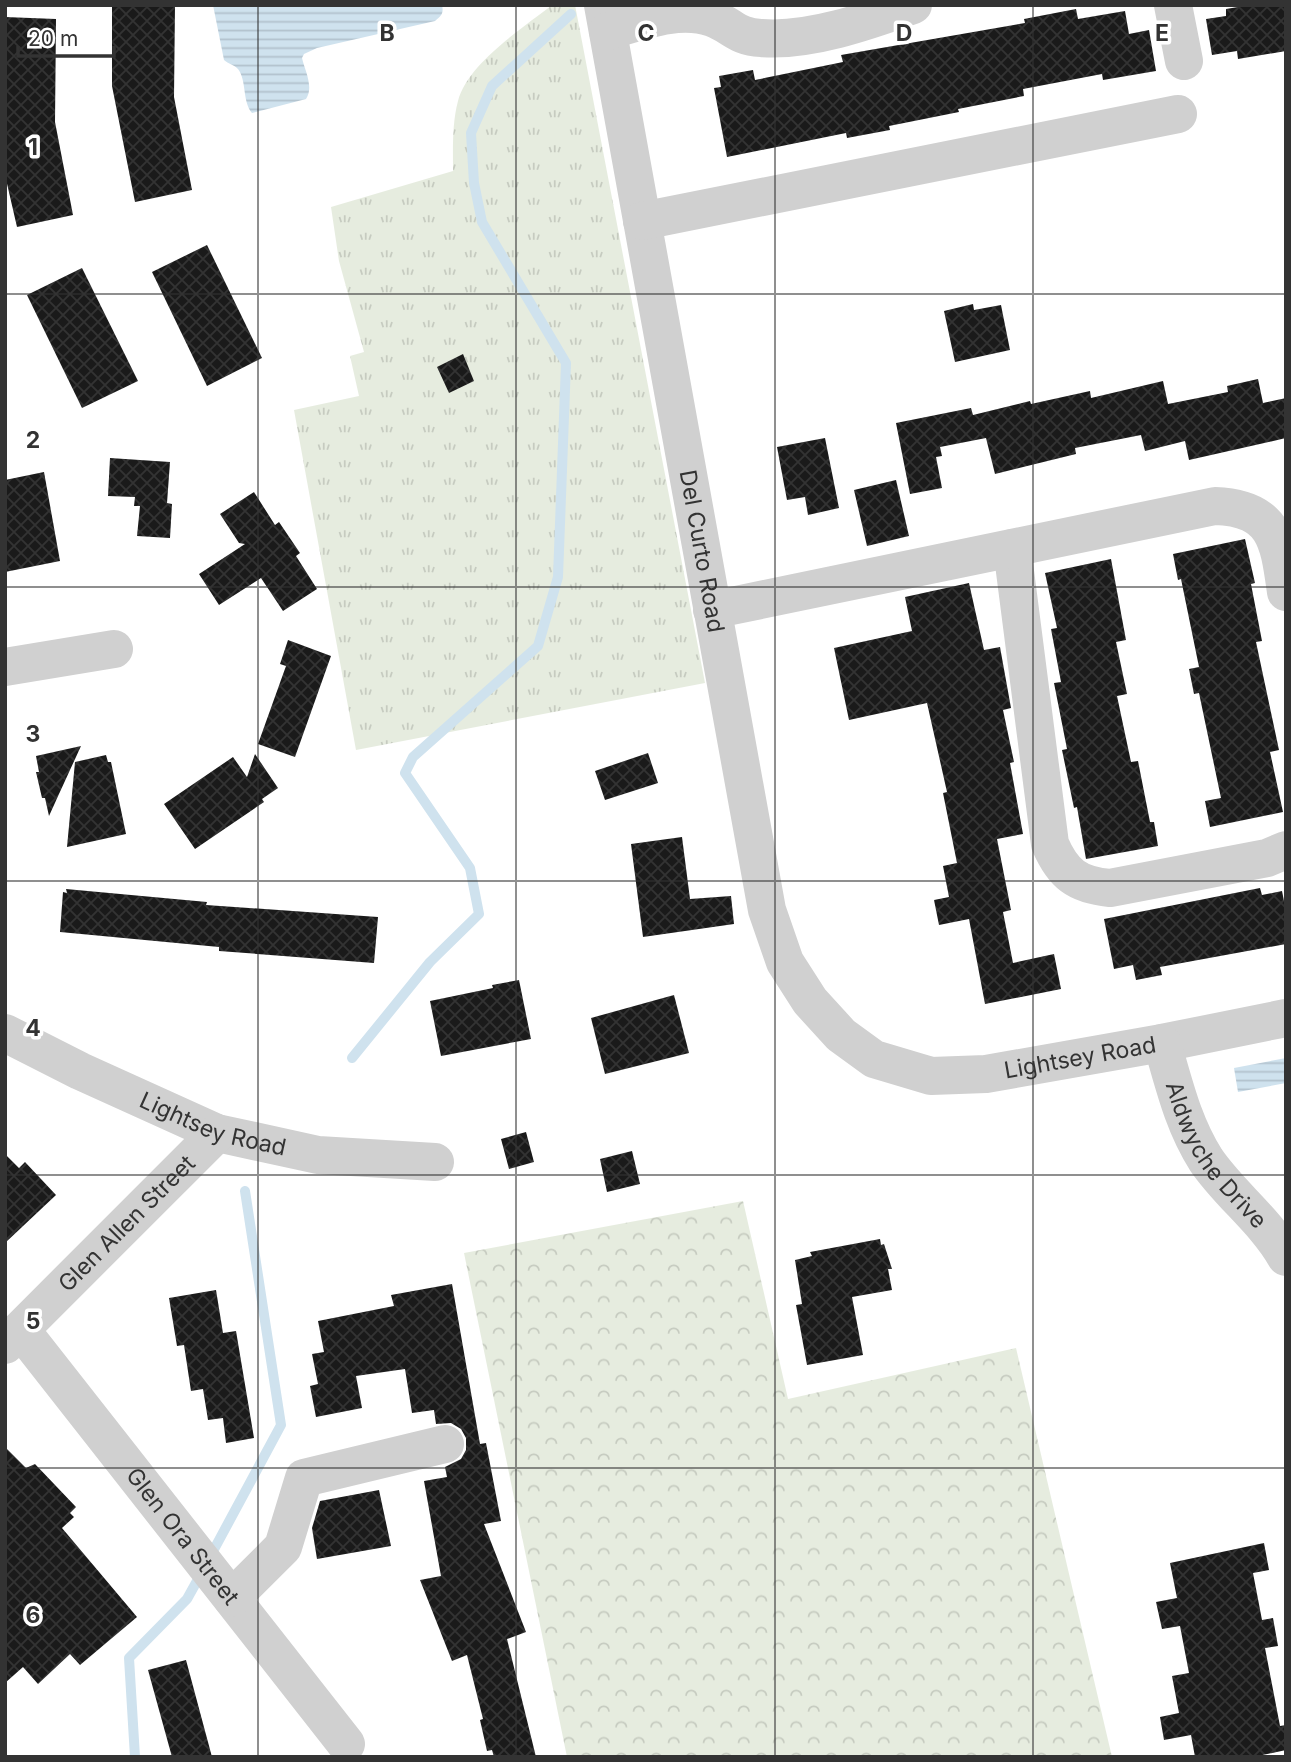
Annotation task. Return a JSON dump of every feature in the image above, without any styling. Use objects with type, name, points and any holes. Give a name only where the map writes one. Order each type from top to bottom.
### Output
[{"type":"street","points":[[605,18],[689,12],[714,19],[738,34],[778,39],[829,31],[913,5]]},
{"type":"street","points":[[1173,5],[1184,61]]},
{"type":"street","name":"Del Curto Road","points":[[605,18],[767,910],[785,962],[810,1002],[841,1035],[874,1059]]},
{"type":"street","points":[[642,221],[1178,114]]},
{"type":"street","points":[[712,610],[1215,506],[1237,506],[1256,516],[1273,532],[1281,554],[1286,592]]},
{"type":"street","points":[[1012,548],[1050,844],[1058,862],[1073,878],[1092,886],[1110,888],[1267,858],[1286,850]]},
{"type":"street","points":[[5,667],[114,649]]},
{"type":"street","name":"Lightsey Road","points":[[874,1059],[931,1076],[986,1074],[1286,1018]]},
{"type":"street","name":"Lightsey Road","points":[[5,1033],[80,1071],[217,1133],[318,1155],[435,1162]]},
{"type":"street","name":"Aldwyche Drive","points":[[1162,1043],[1186,1125],[1208,1162],[1286,1256]]},
{"type":"street","name":"Glen Allen Street","points":[[13,1337],[217,1133]]},
{"type":"street","name":"Glen Ora Street","points":[[13,1337],[232,1598],[346,1744]]},
{"type":"street","points":[[232,1598],[283,1547],[304,1478],[444,1444]]},
{"type":"green space","points":[[552,5],[575,5],[705,683],[356,750],[294,410],[359,396],[350,356],[364,352],[339,261],[331,207],[453,171],[455,118],[464,87],[484,60]]},
{"type":"green space","points":[[743,1201],[788,1399],[1016,1348],[1112,1757],[567,1757],[464,1253]]},
{"type":"water","points":[[213,5],[442,5],[443,11],[435,21],[317,48],[304,54],[302,58],[309,84],[306,99],[252,113],[241,74],[224,60]]},
{"type":"water","points":[[1286,1058],[1286,1083],[1238,1092],[1234,1068]]},
{"type":"building","points":[[112,5],[175,5],[174,97],[192,190],[135,202],[112,86]]},
{"type":"building","points":[[1250,5],[1286,5],[1286,51],[1238,59],[1237,51],[1212,55],[1206,19],[1226,16],[1226,9]]},
{"type":"building","points":[[1076,9],[1078,19],[1125,11],[1129,34],[1149,30],[1156,71],[1103,80],[1102,74],[1023,89],[1024,96],[889,126],[890,130],[847,138],[846,133],[727,157],[714,88],[721,87],[719,76],[753,70],[755,80],[843,62],[841,55],[1025,23],[1024,19]]},
{"type":"building","points":[[5,17],[56,19],[55,122],[73,215],[17,227],[5,175]]},
{"type":"building","points":[[207,245],[262,358],[207,386],[152,272]]},
{"type":"building","points":[[82,268],[138,381],[82,408],[27,295]]},
{"type":"building","points":[[973,304],[974,310],[1001,305],[1010,350],[955,362],[944,311]]},
{"type":"building","points":[[463,354],[474,381],[449,393],[437,367]]},
{"type":"building","points":[[1258,379],[1263,403],[1286,398],[1286,438],[1189,460],[1185,441],[1145,451],[1141,435],[1075,448],[1076,454],[995,474],[986,438],[940,447],[942,456],[936,457],[942,488],[910,494],[896,423],[971,408],[973,415],[1030,401],[1031,404],[1090,391],[1091,398],[1163,381],[1168,404],[1228,392],[1227,386]]},
{"type":"building","points":[[825,438],[839,508],[808,515],[805,497],[787,500],[777,447]]},
{"type":"building","points":[[110,458],[170,462],[167,503],[172,504],[170,538],[137,536],[140,506],[134,506],[135,497],[108,496]]},
{"type":"building","points":[[44,472],[60,561],[5,572],[5,480]]},
{"type":"building","points":[[896,480],[909,536],[867,546],[854,490]]},
{"type":"building","points":[[254,492],[275,525],[279,522],[300,553],[296,556],[317,589],[283,611],[261,578],[219,605],[199,574],[245,544],[239,543],[220,514]]},
{"type":"building","points":[[1245,539],[1255,583],[1251,584],[1262,641],[1256,642],[1279,750],[1270,752],[1283,812],[1210,827],[1205,801],[1221,798],[1199,693],[1194,694],[1189,669],[1199,667],[1181,579],[1178,580],[1173,554]]},
{"type":"building","points":[[1111,559],[1126,640],[1116,642],[1127,694],[1117,696],[1131,762],[1138,761],[1150,822],[1154,822],[1158,846],[1086,859],[1077,807],[1074,808],[1062,750],[1067,749],[1054,683],[1061,682],[1051,629],[1057,628],[1045,573]]},
{"type":"building","points":[[969,583],[984,650],[1000,647],[1011,708],[1003,710],[1014,762],[1010,763],[1023,834],[997,839],[1011,910],[1003,912],[1013,963],[1054,954],[1061,989],[985,1004],[969,919],[939,925],[934,900],[949,897],[943,866],[957,863],[943,793],[947,792],[927,703],[849,720],[834,648],[912,631],[905,597]]},
{"type":"building","points":[[288,640],[331,656],[295,757],[258,744],[286,666],[280,664]]},
{"type":"building","points":[[81,746],[49,816],[36,772],[39,772],[36,756]]},
{"type":"building","points":[[648,753],[658,783],[605,800],[595,771]]},
{"type":"building","points":[[255,754],[278,788],[262,799],[264,802],[195,849],[164,804],[233,757],[247,777]]},
{"type":"building","points":[[106,755],[108,762],[111,762],[126,834],[67,847],[75,762]]},
{"type":"building","points":[[682,837],[690,899],[731,896],[734,924],[643,937],[631,844]]},
{"type":"building","points":[[1260,888],[1262,895],[1282,891],[1286,911],[1286,944],[1160,967],[1162,975],[1136,980],[1133,965],[1114,969],[1104,919]]},
{"type":"building","points":[[66,889],[207,902],[206,905],[378,917],[374,963],[219,951],[219,947],[60,932],[63,892],[67,893]]},
{"type":"building","points":[[519,980],[531,1039],[441,1056],[430,1001]]},
{"type":"building","points":[[674,995],[689,1053],[605,1074],[591,1018]]},
{"type":"building","points":[[526,1132],[534,1162],[509,1169],[501,1139]]},
{"type":"building","points":[[632,1151],[640,1184],[607,1192],[600,1159]]},
{"type":"building","points":[[5,1154],[19,1168],[25,1162],[56,1195],[5,1243]]},
{"type":"building","points":[[880,1239],[892,1269],[888,1269],[892,1290],[852,1297],[863,1355],[807,1365],[796,1305],[802,1304],[795,1260],[812,1256],[810,1252]]},
{"type":"building","points":[[452,1284],[480,1444],[486,1443],[501,1521],[484,1524],[526,1632],[507,1639],[536,1757],[494,1757],[492,1750],[487,1751],[480,1720],[483,1719],[467,1655],[452,1661],[420,1580],[441,1576],[424,1481],[447,1477],[445,1467],[461,1459],[466,1450],[466,1438],[461,1429],[451,1423],[436,1424],[434,1410],[412,1413],[405,1369],[356,1376],[362,1408],[316,1417],[310,1386],[318,1384],[312,1354],[324,1352],[318,1321],[394,1306],[391,1295]]},
{"type":"building","points":[[216,1290],[223,1333],[236,1331],[254,1438],[226,1443],[223,1418],[208,1420],[203,1389],[191,1391],[184,1345],[177,1346],[169,1298]]},
{"type":"building","points":[[5,1447],[26,1468],[35,1464],[76,1507],[70,1513],[74,1517],[62,1528],[137,1617],[80,1665],[70,1654],[38,1684],[23,1667],[5,1683]]},
{"type":"building","points":[[379,1490],[391,1546],[317,1559],[312,1528],[320,1501]]},
{"type":"building","points":[[1264,1543],[1269,1570],[1253,1573],[1262,1620],[1273,1618],[1278,1646],[1265,1648],[1280,1726],[1286,1725],[1286,1750],[1253,1757],[1195,1757],[1191,1735],[1164,1740],[1160,1717],[1179,1713],[1172,1676],[1189,1673],[1180,1626],[1162,1629],[1156,1602],[1177,1598],[1170,1563]]},
{"type":"building","points":[[186,1660],[212,1757],[172,1757],[148,1670]]},
{"type":"waterway","points":[[352,1058],[430,962],[479,914],[470,868],[405,773],[413,757],[538,646],[558,577],[566,363],[482,222],[474,183],[471,133],[492,86],[571,14]]},
{"type":"waterway","points":[[211,1555],[281,1425],[245,1191]]},
{"type":"waterway","points":[[135,1757],[129,1658],[187,1599],[202,1572]]}]
